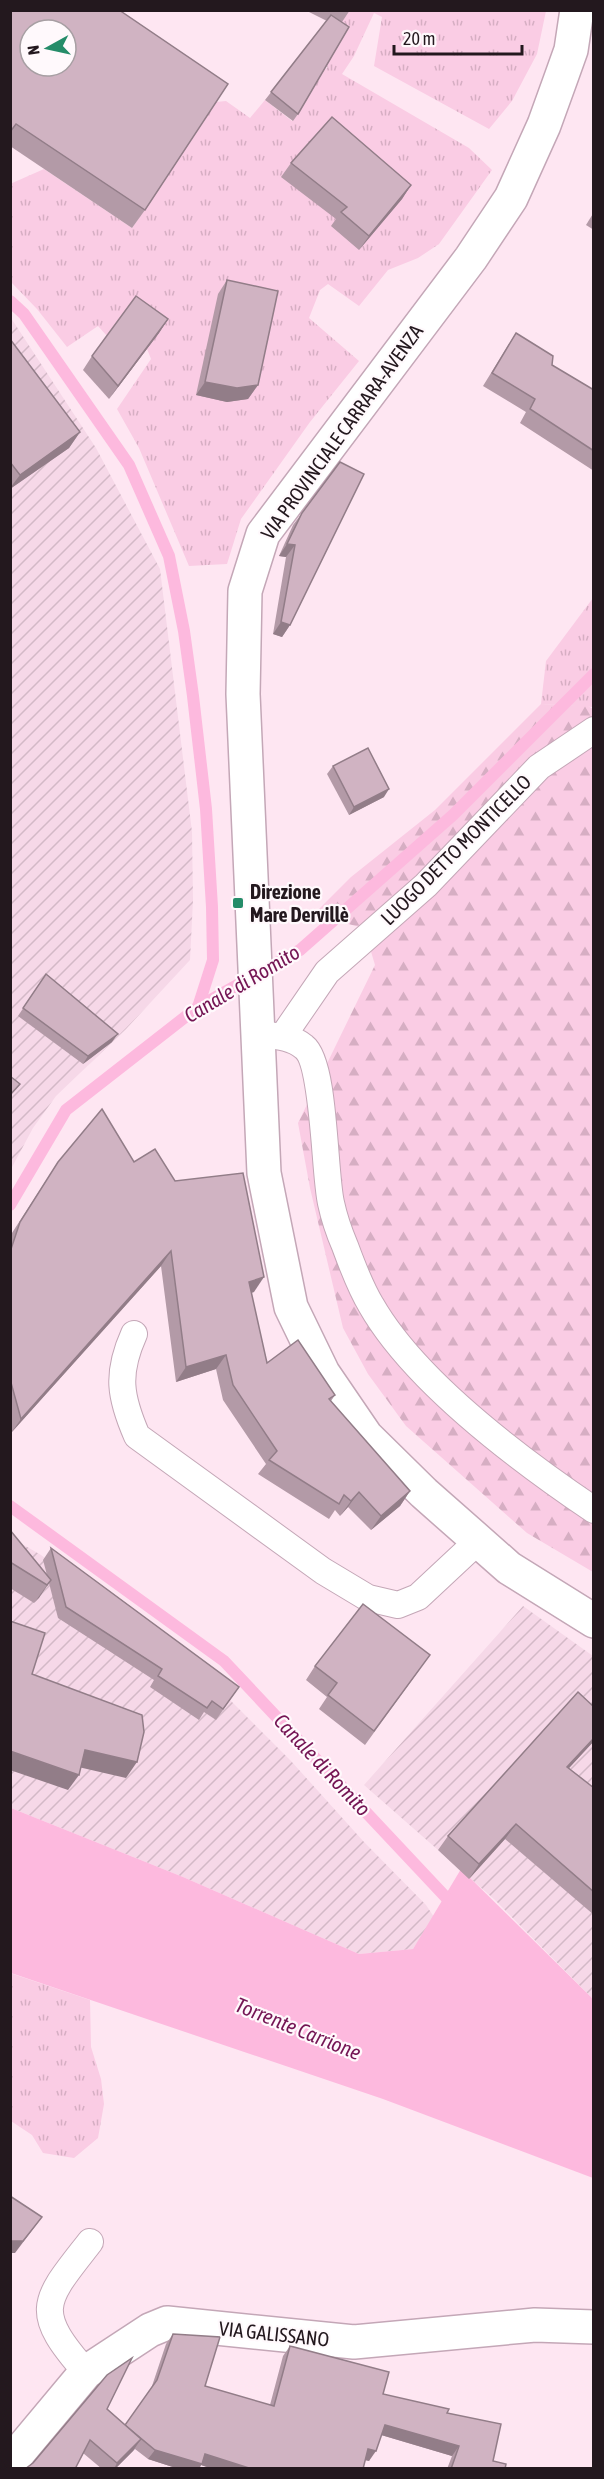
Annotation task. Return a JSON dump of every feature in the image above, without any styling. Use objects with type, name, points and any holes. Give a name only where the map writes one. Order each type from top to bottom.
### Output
[{"type":"main road","name":"VIA PROVINCIALE CARRARA-AVENZA","points":[[577,10],[571,50],[565,69],[544,125],[511,198],[471,258],[263,534],[245,591],[243,694],[254,924],[266,1027],[264,1173],[291,1307],[323,1373],[366,1436],[509,1568],[594,1621]]},
{"type":"main road","name":"VIA GALISSANO","points":[[10,2463],[86,2372],[150,2330],[167,2323],[354,2342],[536,2325],[594,2327]]},
{"type":"lane","name":"LUOGO DETTO MONTICELLO","points":[[266,1027],[426,885],[539,767],[594,730]]},
{"type":"lane","points":[[266,1027],[306,1048],[316,1070],[331,1202],[345,1246],[371,1305],[423,1372],[461,1408],[550,1480],[594,1510]]},
{"type":"lane","points":[[134,1334],[126,1352],[122,1388],[124,1406],[137,1436],[323,1571],[368,1598],[398,1605],[418,1597],[478,1541]]},
{"type":"lane","points":[[86,2372],[66,2350],[50,2320],[50,2302],[54,2288],[90,2242]]},
{"type":"shaded area","points":[[11,318],[96,448],[160,569],[192,832],[193,900],[190,960],[126,1029],[56,1096],[33,1128],[11,1169]]},
{"type":"shaded area","points":[[10,1537],[41,1555],[220,1690],[291,1761],[364,1842],[426,1905],[434,1917],[413,1949],[359,1954],[183,1877],[11,1808]]},
{"type":"shaded area","points":[[523,1606],[593,1656],[593,1999],[495,1900],[364,1785]]},
{"type":"green space","points":[[338,11],[546,11],[537,54],[512,101],[489,129],[374,66],[382,17],[374,13],[354,56],[342,74],[469,148],[492,170],[439,244],[418,258],[388,270],[359,306],[328,284],[320,290],[309,318],[359,361],[310,422],[241,519],[227,564],[189,566],[139,448],[117,409],[151,359],[142,336],[107,336],[98,326],[67,347],[37,309],[11,282],[10,184],[44,169],[132,228],[216,102],[226,101],[250,118],[265,100],[292,121],[321,73],[328,67],[314,59]]},
{"type":"green space","points":[[593,598],[593,707],[541,704],[546,661]]},
{"type":"green space","points":[[541,704],[588,706],[593,709],[593,1572],[527,1533],[406,1426],[368,1374],[343,1328],[310,1188],[298,1123],[375,965],[364,928],[313,915],[351,877],[435,810]]},
{"type":"green space","points":[[10,1973],[90,2000],[91,2047],[101,2079],[104,2104],[98,2138],[74,2158],[43,2153],[32,2135],[11,2121]]},
{"type":"water","name":"Torrente Carrione","points":[[11,1808],[183,1877],[359,1954],[413,1949],[461,1869],[593,1999],[593,2178],[383,2099],[11,1973]]},
{"type":"building","points":[[10,10],[119,10],[228,84],[145,210],[16,124],[10,132]]},
{"type":"building","points":[[331,15],[349,27],[298,114],[271,92]]},
{"type":"building","points":[[332,117],[411,185],[369,236],[341,212],[347,207],[291,163]]},
{"type":"building","points":[[227,280],[278,291],[258,385],[237,388],[205,382]]},
{"type":"building","points":[[136,296],[168,319],[118,386],[92,356]]},
{"type":"building","points":[[516,333],[553,356],[552,365],[594,390],[594,451],[530,409],[535,399],[492,373]]},
{"type":"building","points":[[10,339],[80,432],[20,475],[10,462]]},
{"type":"building","points":[[340,462],[364,474],[290,625],[281,622],[295,545],[287,544],[302,513]]},
{"type":"building","points":[[368,748],[389,789],[354,807],[333,766]]},
{"type":"building","points":[[46,974],[118,1034],[88,1056],[23,1008]]},
{"type":"building","points":[[10,1076],[20,1084],[10,1095]]},
{"type":"building","points":[[102,1109],[134,1162],[155,1149],[175,1181],[243,1173],[264,1277],[249,1282],[267,1363],[298,1340],[335,1395],[329,1399],[410,1491],[381,1516],[359,1492],[351,1501],[344,1495],[339,1504],[269,1460],[277,1451],[233,1385],[226,1355],[186,1367],[171,1251],[21,1419],[10,1379],[10,1252],[20,1222],[58,1162]]},
{"type":"building","points":[[10,1530],[51,1580],[47,1585],[10,1562]]},
{"type":"building","points":[[51,1548],[239,1687],[223,1709],[212,1701],[207,1708],[158,1676],[162,1669],[66,1607]]},
{"type":"building","points":[[363,1604],[430,1655],[374,1731],[328,1695],[337,1683],[315,1666]]},
{"type":"building","points":[[10,1621],[45,1633],[32,1674],[142,1715],[144,1732],[137,1762],[85,1750],[79,1775],[10,1751]]},
{"type":"building","points":[[578,1692],[594,1707],[594,1738],[567,1767],[594,1788],[594,1892],[516,1824],[479,1864],[448,1836]]},
{"type":"building","points":[[10,2196],[42,2217],[23,2241],[10,2241]]},
{"type":"building","points":[[173,2334],[220,2337],[205,2386],[274,2406],[290,2346],[389,2372],[383,2394],[449,2409],[447,2413],[501,2424],[493,2461],[506,2464],[505,2469],[451,2469],[459,2446],[385,2425],[376,2451],[368,2449],[363,2469],[252,2469],[205,2454],[202,2464],[155,2450],[125,2425],[157,2380]]},
{"type":"building","points":[[132,2358],[107,2409],[141,2439],[117,2463],[90,2440],[75,2469],[25,2469],[33,2463],[107,2375]]},
{"type":"waterway","points":[[10,301],[24,314],[129,465],[169,556],[184,631],[206,809],[213,960],[198,1007]]},
{"type":"waterway","name":"Canale di Romito","points":[[10,1205],[66,1110],[198,1007],[300,950],[453,815],[594,674]]},
{"type":"waterway","name":"Canale di Romito","points":[[10,1506],[224,1661],[455,1907]]},
{"type":"place","name":"Direzione Mare Dervillè","points":[[238,903]]}]
